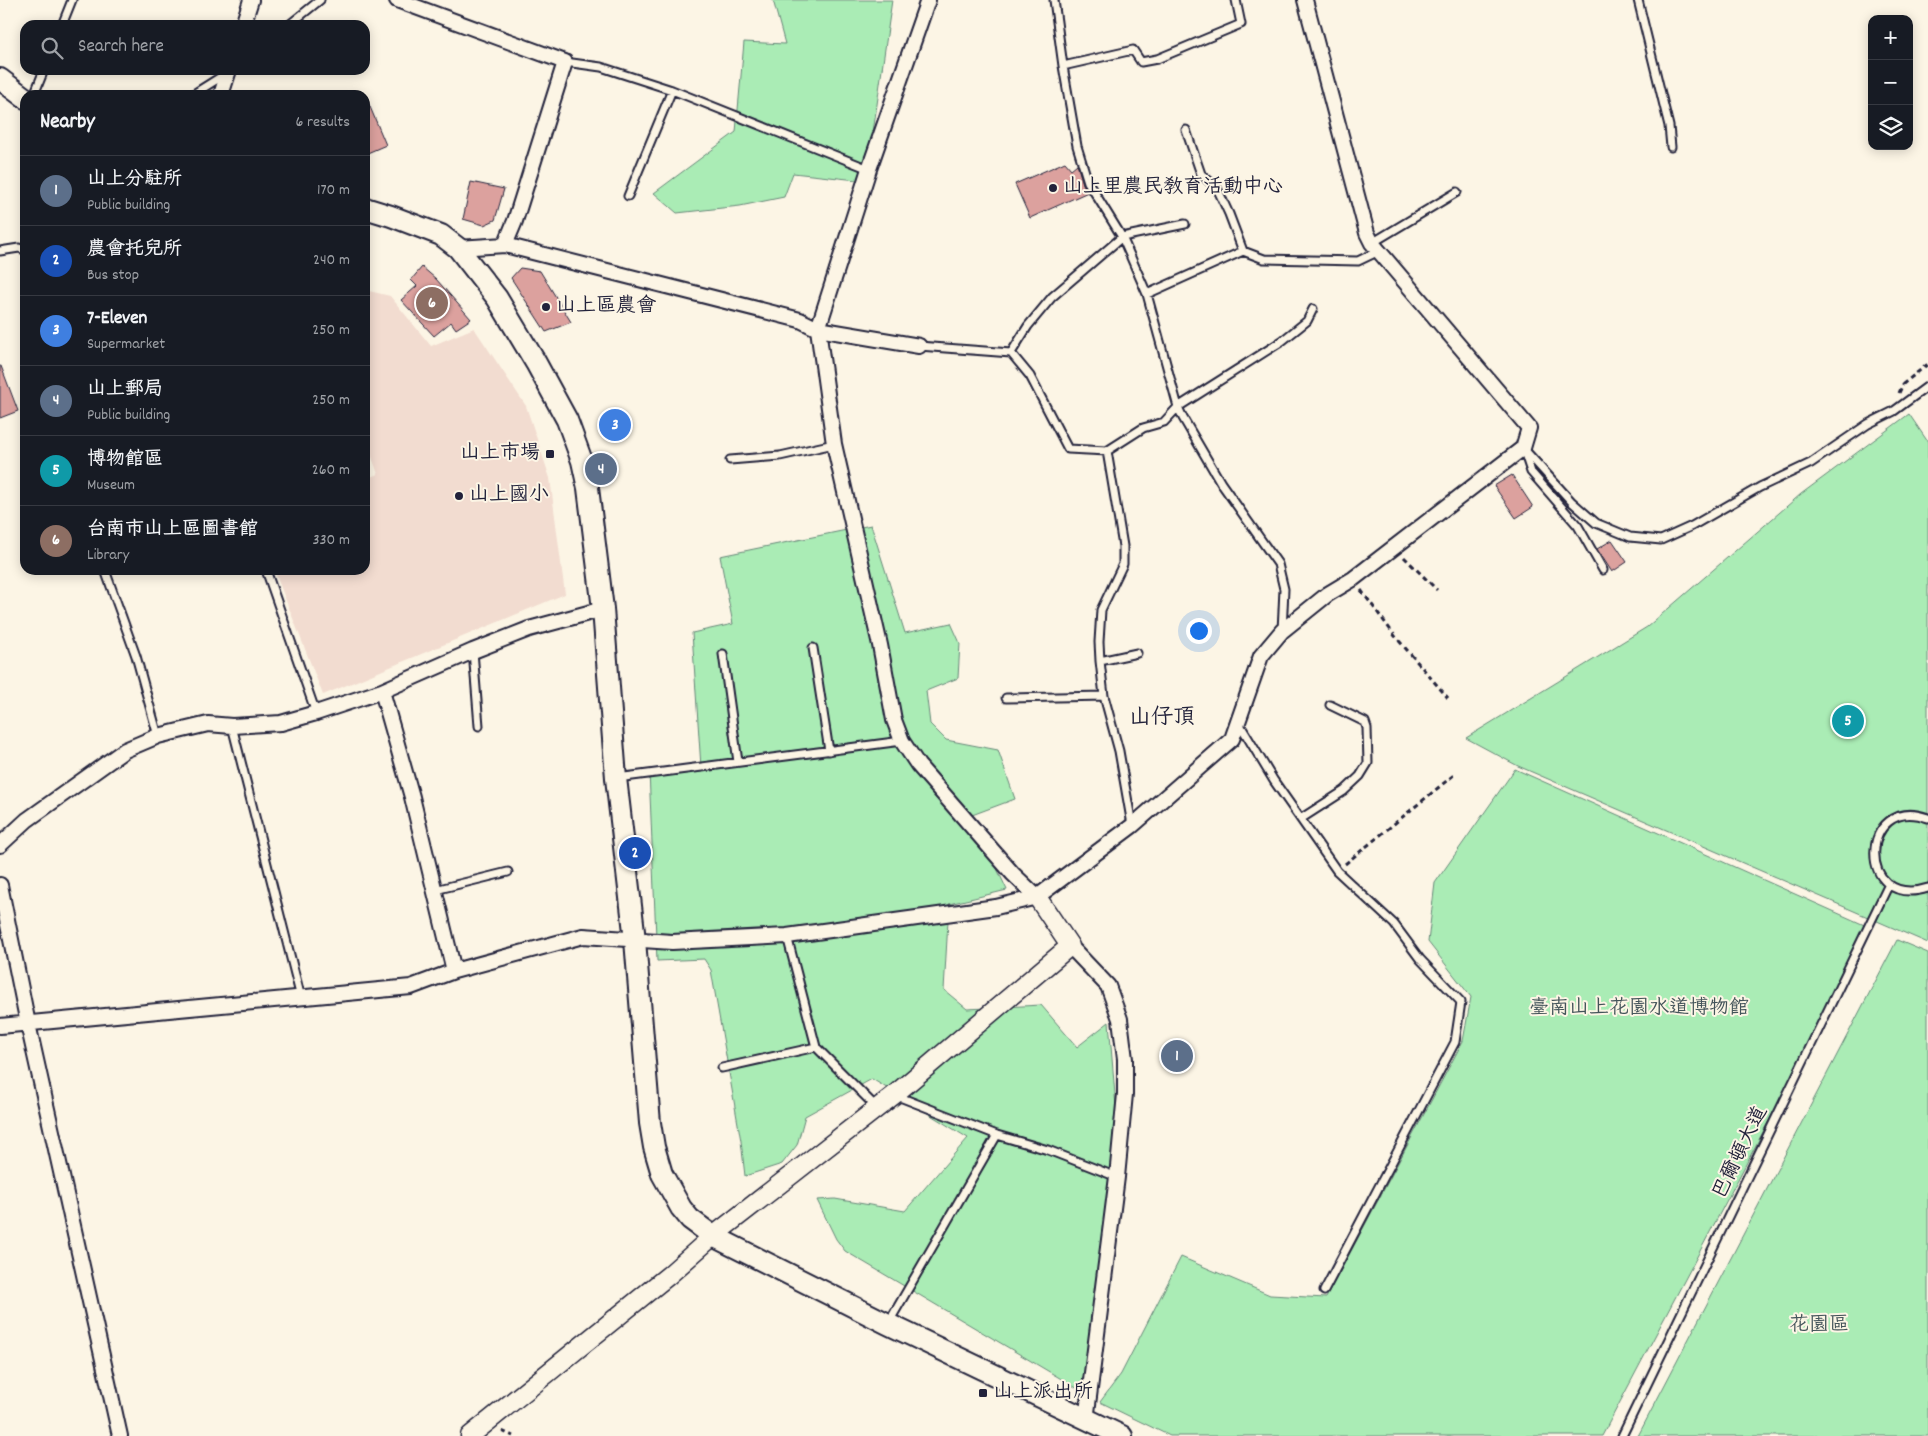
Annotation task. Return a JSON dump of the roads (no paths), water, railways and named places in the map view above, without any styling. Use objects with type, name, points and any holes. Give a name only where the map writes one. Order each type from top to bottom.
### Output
[{"type":"main road","points":[[0,79],[20,94]]},
{"type":"main road","points":[[370,210],[441,235],[458,248],[497,298],[536,363],[567,420],[582,461],[588,488],[602,608],[616,778],[635,940],[650,1122],[656,1156],[668,1186],[681,1208],[690,1219],[713,1236],[888,1324],[1117,1435]]},
{"type":"street","points":[[244,20],[250,0]]},
{"type":"street","points":[[397,0],[565,62],[515,221],[505,245]]},
{"type":"street","points":[[928,0],[869,169],[818,330],[834,444],[880,645],[894,720],[902,741],[918,765],[1012,874],[1037,897],[1070,946],[1108,986],[1120,1019],[1126,1059],[1125,1094],[1117,1177],[1086,1420]]},
{"type":"street","points":[[0,1026],[411,987],[454,971],[583,936],[672,942],[787,936],[996,907],[1037,897],[1132,826],[1232,739],[1261,656],[1282,631],[1328,594],[1353,579],[1523,448],[1528,428],[1376,247],[1367,233],[1305,0]]},
{"type":"street","points":[[223,90],[228,75]]},
{"type":"street","points":[[458,248],[505,245],[800,320],[818,330],[919,346]]},
{"type":"street","points":[[0,845],[28,820],[125,750],[158,736],[208,724],[232,726],[281,722],[316,713],[382,691],[529,629],[602,608]]},
{"type":"street","points":[[382,691],[412,797],[454,971]]},
{"type":"street","points":[[0,885],[28,1024],[120,1436]]},
{"type":"street","points":[[470,1436],[669,1275],[713,1236],[894,1095],[1070,946]]},
{"type":"lane","points":[[64,20],[72,0]]},
{"type":"lane","points":[[295,20],[320,0]]},
{"type":"lane","points":[[1054,0],[1077,146],[1088,182],[1122,238],[1147,294],[1178,407],[1221,482],[1278,564],[1284,589],[1282,631]]},
{"type":"lane","points":[[1063,66],[1133,50],[1141,62],[1157,58],[1241,24],[1236,0]]},
{"type":"lane","points":[[1638,0],[1669,126],[1671,147]]},
{"type":"lane","points":[[565,62],[602,67],[672,90],[869,169]]},
{"type":"lane","points":[[36,90],[42,75]]},
{"type":"lane","points":[[200,90],[224,75]]},
{"type":"lane","points":[[628,196],[672,90]]},
{"type":"lane","points":[[1186,130],[1200,174],[1216,188],[1229,214],[1242,251]]},
{"type":"lane","points":[[1147,294],[1242,251],[1264,259],[1358,261],[1457,192]]},
{"type":"lane","points":[[1012,353],[1028,326],[1052,297],[1122,238],[1185,224]]},
{"type":"lane","points":[[0,251],[20,248]]},
{"type":"lane","points":[[919,346],[1012,353],[1030,376],[1068,449],[1107,451],[1143,428],[1164,422],[1178,407],[1282,341],[1307,321],[1314,309]]},
{"type":"lane","points":[[1523,448],[1572,502],[1596,523],[1630,537],[1661,540],[1692,526],[1760,487],[1811,463],[1868,424],[1894,411],[1928,386]]},
{"type":"lane","points":[[730,460],[780,456],[834,444]]},
{"type":"lane","points":[[1523,448],[1531,472],[1578,526],[1603,570]]},
{"type":"lane","points":[[1107,451],[1123,546],[1123,564],[1102,610],[1099,642],[1100,661],[1104,696],[1119,751],[1132,826]]},
{"type":"lane","points":[[107,575],[136,656],[158,736]]},
{"type":"lane","points":[[268,575],[316,713]]},
{"type":"lane","points":[[813,648],[829,751]]},
{"type":"lane","points":[[473,651],[479,726]]},
{"type":"lane","points":[[1100,661],[1137,653]]},
{"type":"lane","points":[[723,654],[738,762]]},
{"type":"lane","points":[[1006,698],[1104,696]]},
{"type":"lane","points":[[1302,818],[1344,791],[1360,776],[1368,763],[1367,728],[1365,722],[1330,705]]},
{"type":"lane","points":[[1239,723],[1274,781],[1337,870],[1394,924],[1420,959],[1461,1002],[1455,1042],[1324,1291]]},
{"type":"lane","points":[[232,726],[301,998]]},
{"type":"lane","points":[[616,778],[902,741]]},
{"type":"lane","points":[[1928,818],[1917,814],[1897,817],[1888,823],[1876,838],[1874,848],[1877,868],[1889,884],[1898,889],[1908,891],[1928,888]]},
{"type":"lane","points":[[435,890],[508,872]]},
{"type":"lane","name":"巴爾頓大道","points":[[1622,1436],[1889,884]]},
{"type":"lane","points":[[787,936],[816,1047],[877,1108]]},
{"type":"lane","points":[[722,1068],[816,1047]]},
{"type":"lane","points":[[894,1095],[997,1135],[1048,1150],[1117,1177]]},
{"type":"lane","points":[[888,1324],[997,1135]]},
{"type":"place","name":"山上里農民教育活動中心","points":[[1053,188]]},
{"type":"place","name":"台南市山上區圖書館","points":[[432,303]]},
{"type":"place","name":"山上區農會","points":[[546,307]]},
{"type":"place","name":"7-Eleven","points":[[615,425]]},
{"type":"place","name":"山上市場","points":[[550,454]]},
{"type":"place","name":"山上郵局","points":[[601,469]]},
{"type":"place","name":"山上國小","points":[[459,496]]},
{"type":"place","name":"博物館區","points":[[1848,721]]},
{"type":"place","name":"農會托兒所","points":[[635,853]]},
{"type":"place","name":"山上分駐所","points":[[1177,1056]]},
{"type":"place","name":"山上派出所","points":[[983,1393]]},
{"type":"district","name":"山仔頂","points":[[1162,718]]},
{"type":"park label","name":"臺南山上花園水道博物館","points":[[1639,1009]]},
{"type":"park label","name":"花園區","points":[[1819,1326]]}]
